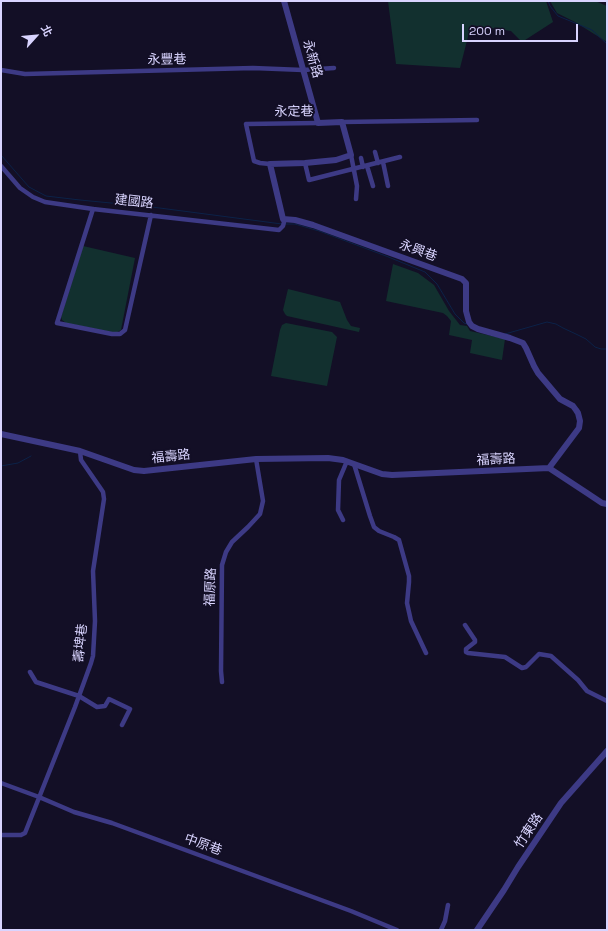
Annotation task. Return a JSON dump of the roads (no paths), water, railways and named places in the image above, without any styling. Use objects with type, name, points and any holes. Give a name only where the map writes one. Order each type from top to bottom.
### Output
[{"type":"street","name":"永新路","points":[[284,1],[318,123]]},
{"type":"street","name":"永豐巷","points":[[1,70],[25,74],[253,68],[303,70],[334,68]]},
{"type":"street","points":[[356,199],[357,186],[354,169],[342,122],[477,120]]},
{"type":"street","name":"永定巷","points":[[270,164],[254,161],[246,124],[342,122]]},
{"type":"street","points":[[375,152],[388,186]]},
{"type":"street","points":[[283,222],[270,164],[336,160],[351,155]]},
{"type":"street","points":[[305,163],[310,180],[400,157]]},
{"type":"street","points":[[361,158],[373,186]]},
{"type":"street","name":"建國路","points":[[1,166],[20,188],[45,202],[93,209],[279,230],[283,222]]},
{"type":"street","points":[[93,209],[57,323],[112,334],[120,334],[125,330],[151,215]]},
{"type":"street","name":"永興巷","points":[[283,222],[295,220],[308,223],[462,279],[466,283],[466,311],[469,322],[472,326],[523,343],[538,373],[560,398],[573,406],[578,413],[580,421],[579,428],[549,468]]},
{"type":"street","name":"福壽路","points":[[1,434],[80,451],[134,470],[144,471],[256,459],[328,458],[354,464],[382,474],[392,475],[549,468]]},
{"type":"street","name":"壽埤巷","points":[[1,835],[21,835],[25,833],[79,696],[93,656],[95,621],[93,571],[104,499],[101,489],[81,460],[80,451]]},
{"type":"street","name":"福原路","points":[[222,682],[222,565],[226,552],[232,542],[260,514],[263,501],[256,459]]},
{"type":"street","points":[[343,520],[338,510],[339,480],[347,462]]},
{"type":"street","points":[[354,464],[374,526],[379,531],[399,540],[410,582],[407,603],[412,621],[426,653]]},
{"type":"street","points":[[549,468],[602,503],[607,504]]},
{"type":"street","points":[[465,625],[475,640],[475,642],[466,648],[466,652],[505,658],[522,668],[526,667],[538,654],[550,656],[578,680],[587,691],[599,696],[607,702]]},
{"type":"street","points":[[30,672],[36,682],[79,696],[97,707],[105,706],[109,699],[130,709],[122,725]]},
{"type":"street","name":"竹東路","points":[[477,930],[561,803],[607,751]]},
{"type":"street","name":"中原巷","points":[[1,783],[74,812],[112,823],[351,911],[397,930]]},
{"type":"street","points":[[441,930],[445,921],[448,905]]},
{"type":"waterway","points":[[548,1],[558,16],[592,30],[607,44]]},
{"type":"waterway","points":[[1,155],[29,187],[46,196],[152,207],[282,224]]},
{"type":"waterway","points":[[285,224],[295,224],[319,231],[425,272],[437,284],[455,314],[467,324]]},
{"type":"waterway","points":[[505,334],[547,322],[556,324],[586,339],[595,347],[607,349]]},
{"type":"waterway","points":[[1,466],[18,463],[31,456]]}]
